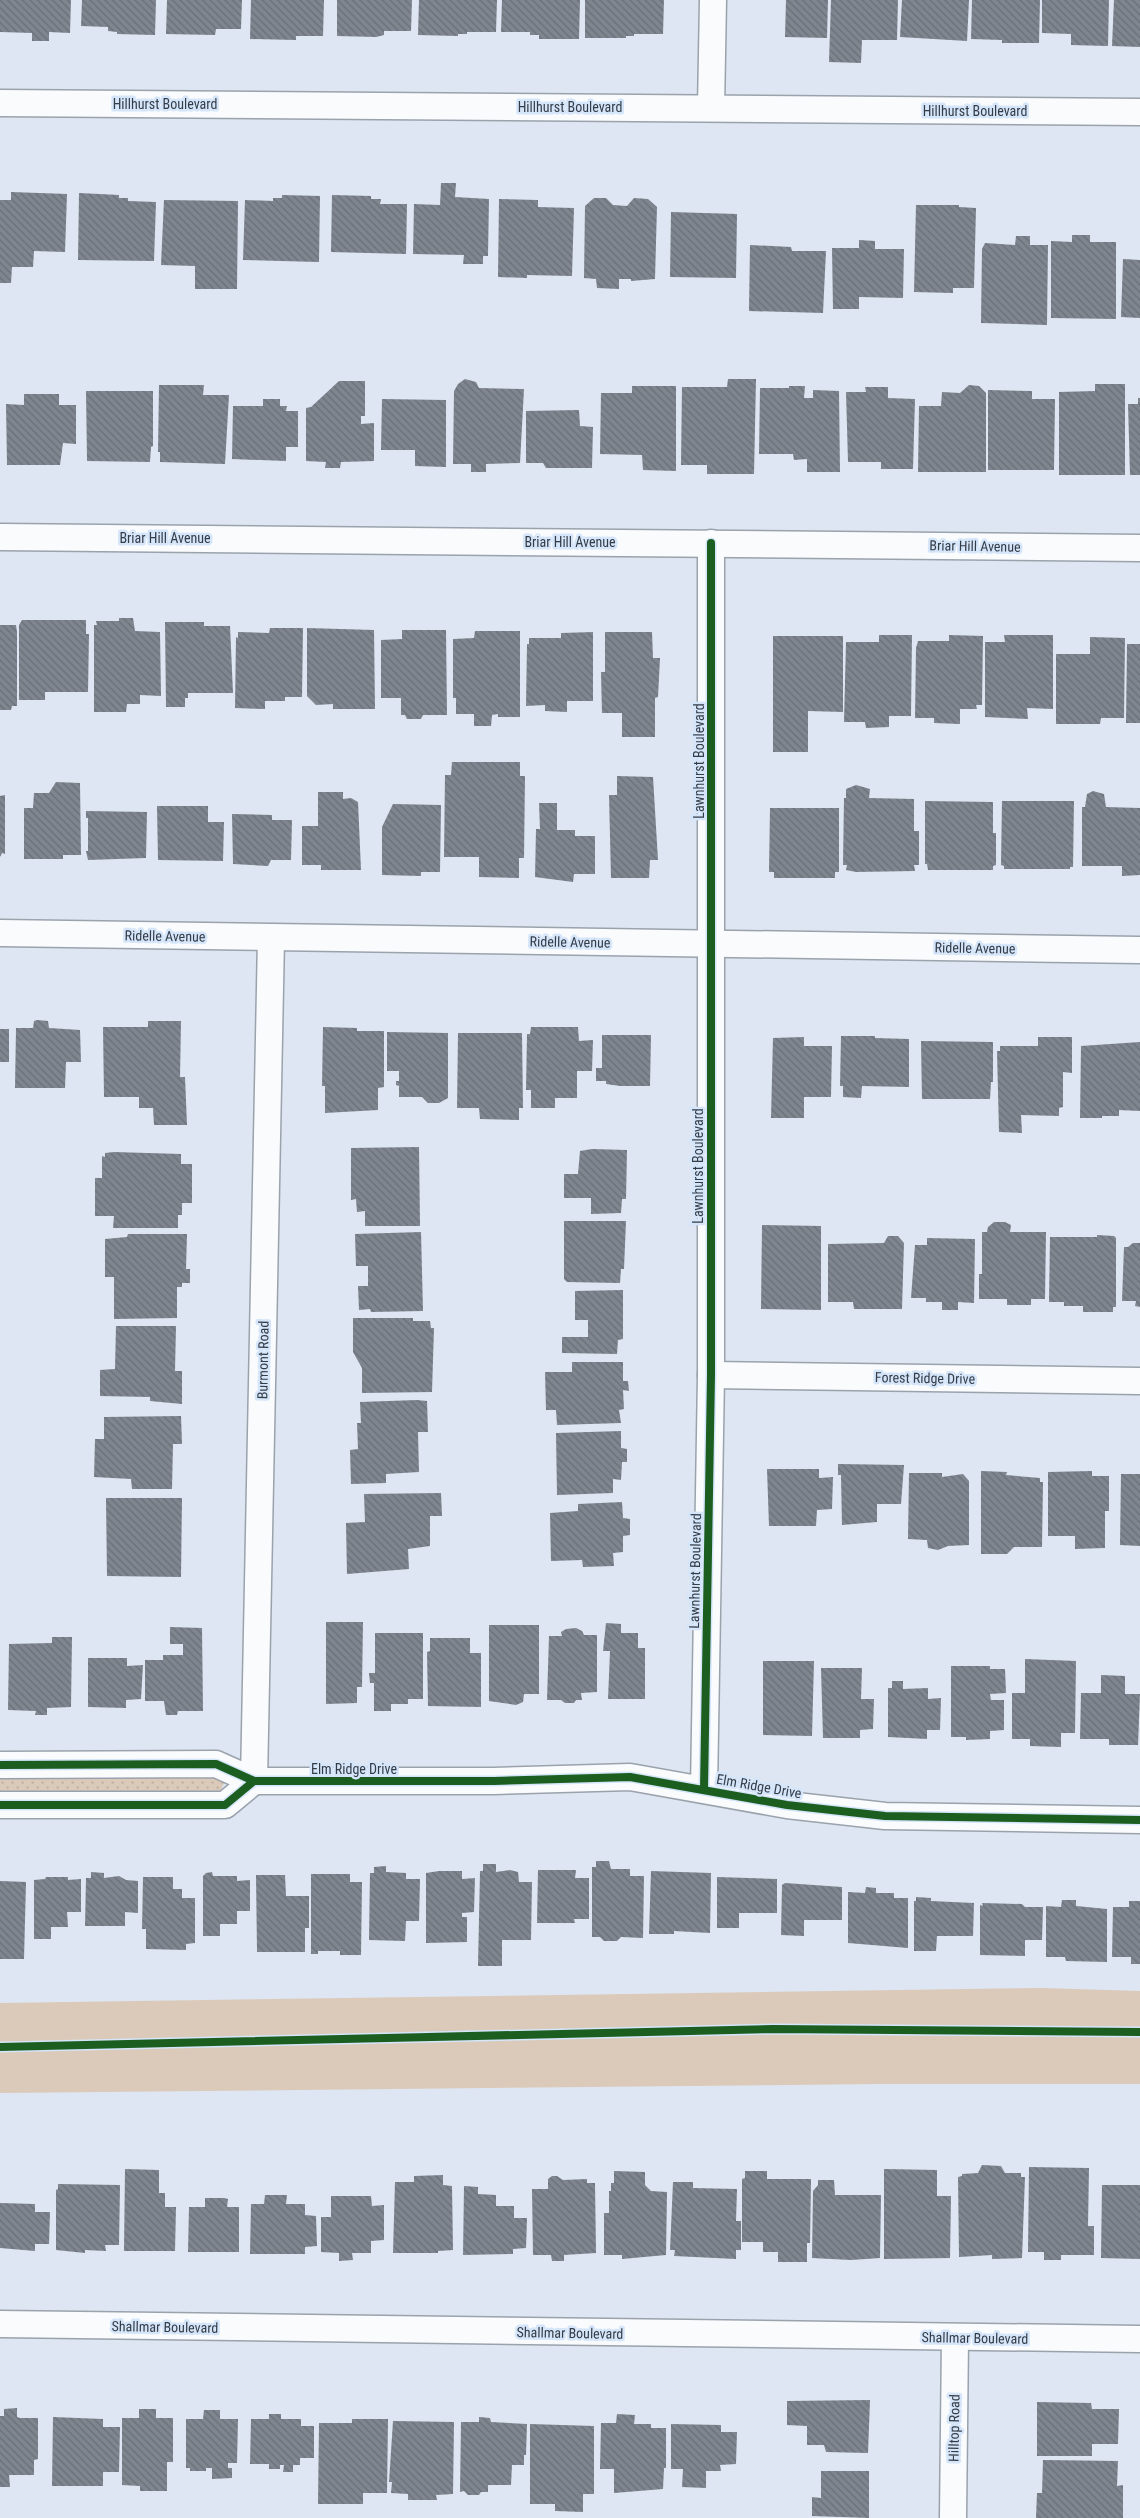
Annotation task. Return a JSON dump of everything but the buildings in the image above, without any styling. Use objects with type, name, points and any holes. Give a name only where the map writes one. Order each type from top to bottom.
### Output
[{"type":"street","points":[[711,108],[713,0]]},
{"type":"street","name":"Hillhurst Boulevard","points":[[0,103],[1140,112]]},
{"type":"street","name":"Briar Hill Avenue","points":[[0,537],[1140,548]]},
{"type":"street","name":"Lawnhurst Boulevard","points":[[704,1789],[711,1375],[711,543]]},
{"type":"street","name":"Ridelle Avenue","points":[[0,934],[1140,950]]},
{"type":"street","name":"Burmont Road","points":[[254,1781],[271,938]]},
{"type":"street","name":"Forest Ridge Drive","points":[[711,1375],[1140,1381]]},
{"type":"street","name":"Elm Ridge Drive","points":[[0,1765],[216,1764],[254,1781],[494,1781],[630,1777],[787,1804],[885,1816],[1140,1820]]},
{"type":"street","points":[[0,1805],[225,1805],[254,1781]]},
{"type":"street","name":"Shallmar Boulevard","points":[[0,2324],[1140,2339]]},
{"type":"street","name":"Hilltop Road","points":[[953,2518],[955,2338]]},
{"type":"shaded area","points":[[0,1777],[221,1777],[224,1783],[221,1790],[215,1792],[0,1796]]},
{"type":"shaded area","points":[[1042,1988],[1140,1991],[1140,2084],[880,2084],[0,2093],[0,2003]]},
{"type":"cycle path","points":[[704,1789],[711,1375],[711,543]]},
{"type":"cycle path","points":[[0,1765],[216,1764],[254,1781],[494,1781],[630,1777],[787,1805],[885,1816],[1140,1820]]},
{"type":"cycle path","points":[[0,1805],[225,1805],[254,1781]]},
{"type":"cycle path","points":[[0,2047],[773,2029],[1140,2032]]}]
